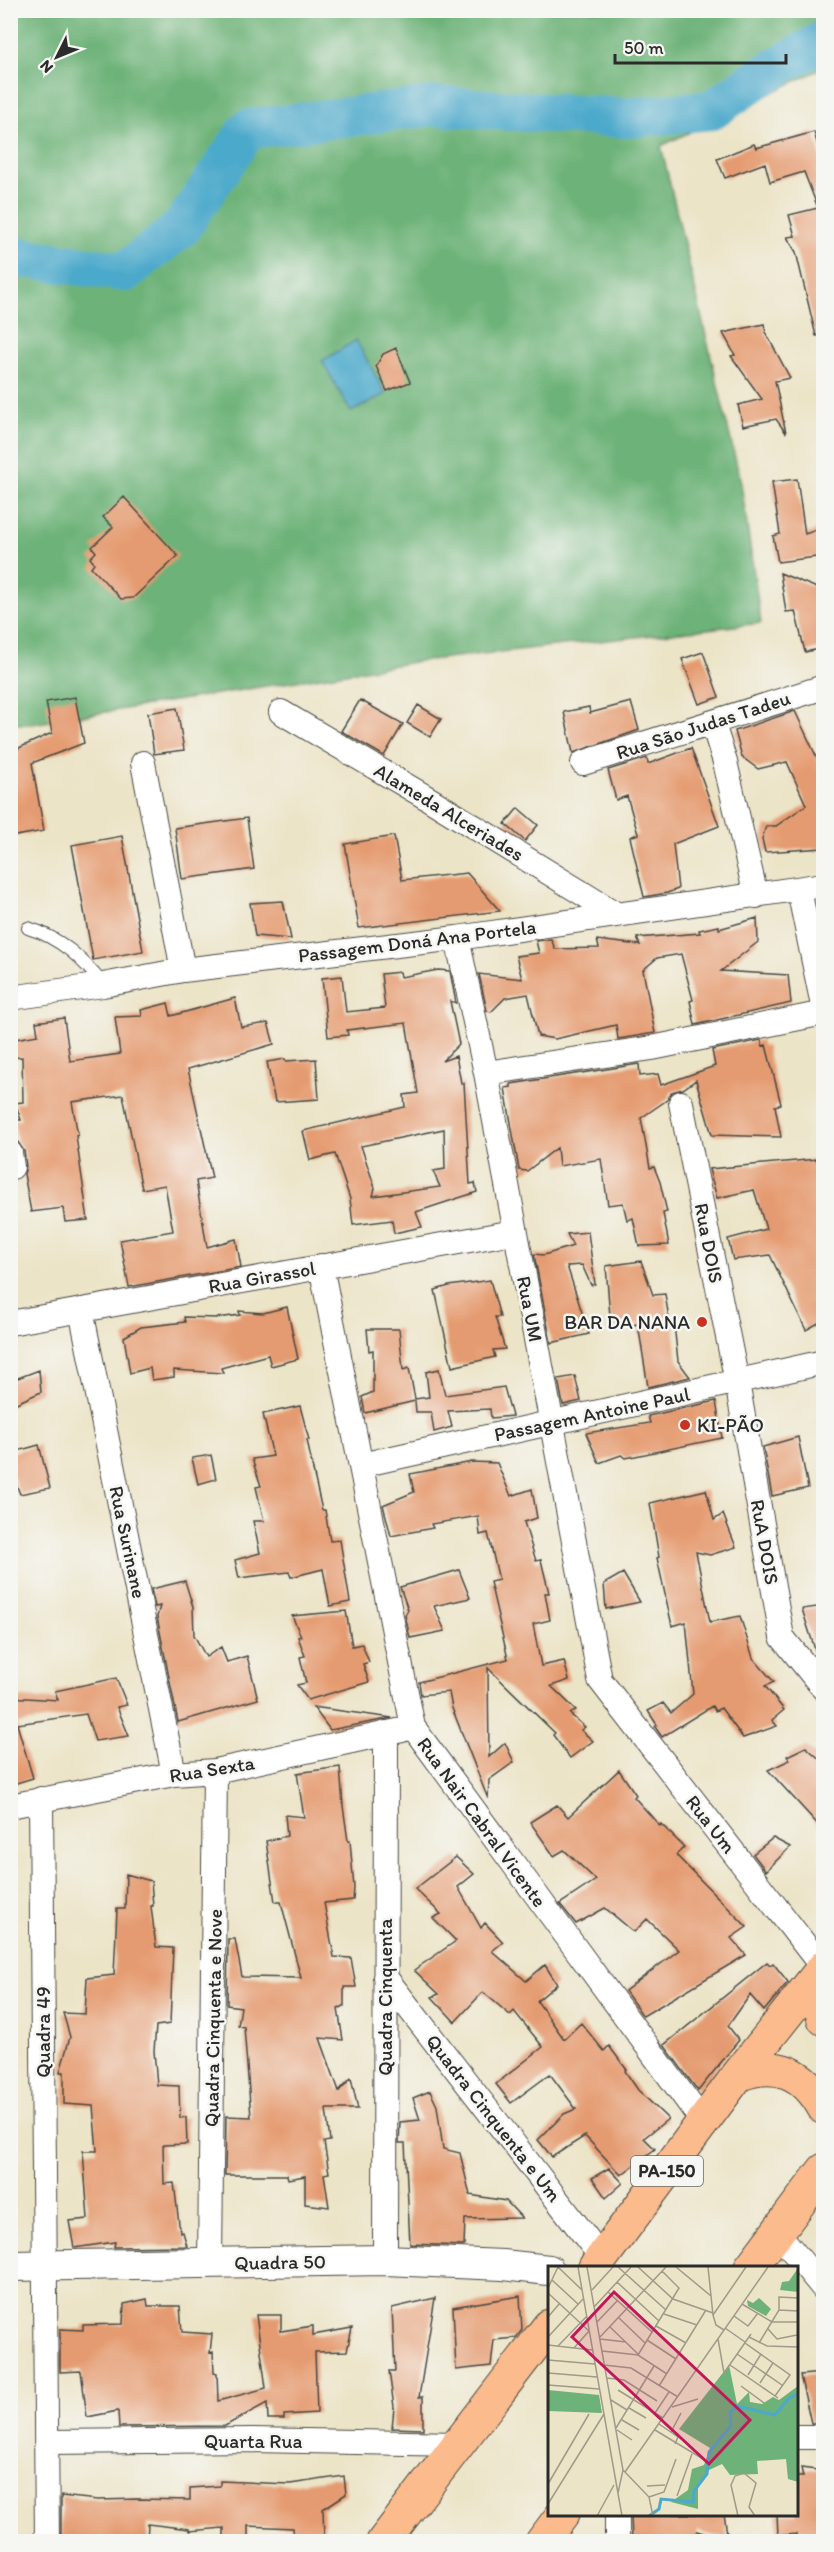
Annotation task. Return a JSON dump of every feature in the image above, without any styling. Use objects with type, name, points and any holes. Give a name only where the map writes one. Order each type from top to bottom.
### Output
[{"type":"main road","points":[[823,1967],[818,1991],[824,2019]]},
{"type":"main road","name":"PA-150","points":[[599,2263],[738,2075],[823,1967]]},
{"type":"main road","points":[[738,2075],[757,2067],[781,2070],[803,2080],[816,2094],[824,2108]]},
{"type":"main road","points":[[752,2266],[821,2166]]},
{"type":"main road","points":[[383,2541],[548,2327]]},
{"type":"main road","points":[[542,2541],[561,2516]]},
{"type":"street","name":"Rua São Judas Tadeu","points":[[583,764],[824,687]]},
{"type":"street","name":"Alameda Alceriades","points":[[281,712],[419,793],[616,914]]},
{"type":"street","points":[[713,724],[725,762],[756,896]]},
{"type":"street","points":[[143,763],[183,970]]},
{"type":"street","name":"Passagem Doná Ana Portela","points":[[10,998],[104,986],[183,970],[457,938],[824,885]]},
{"type":"street","points":[[486,1073],[652,1048],[824,1012],[799,890]]},
{"type":"street","name":"Rua UM","points":[[457,938],[486,1073],[514,1232],[600,1680]]},
{"type":"street","name":"Rua DOIS","points":[[681,1103],[736,1382]]},
{"type":"street","name":"Rua Girassol","points":[[10,1323],[514,1232]]},
{"type":"street","name":"Rua Nair Cabral Vicente","points":[[321,1266],[413,1727],[703,2122]]},
{"type":"street","name":"Rua Surinane","points":[[81,1310],[174,1774]]},
{"type":"street","name":"Passagem Antoine Paul","points":[[361,1465],[824,1362]]},
{"type":"street","name":"RuA DOIS","points":[[736,1382],[782,1637],[824,1689]]},
{"type":"street","name":"Rua Um","points":[[600,1680],[823,1967]]},
{"type":"street","name":"Rua Sexta","points":[[10,1806],[174,1774],[215,1771],[413,1727]]},
{"type":"street","name":"Quadra Cinquenta","points":[[385,2260],[386,1733]]},
{"type":"street","name":"Quadra Cinquenta e Nove","points":[[210,2264],[215,1771]]},
{"type":"street","name":"Quadra 49","points":[[41,1800],[47,2541]]},
{"type":"street","name":"Quadra Cinquenta e Um","points":[[385,1977],[599,2263]]},
{"type":"street","points":[[777,2232],[824,2289]]},
{"type":"street","name":"Quadra 50","points":[[10,2266],[385,2260],[503,2265],[548,2270]]},
{"type":"street","points":[[798,2438],[824,2437]]},
{"type":"street","name":"Quarta Rua","points":[[47,2442],[254,2440],[458,2444]]},
{"type":"street","points":[[617,2541],[618,2516]]},
{"type":"lane","points":[[28,928],[45,933],[74,952],[104,986]]},
{"type":"green space","points":[[11,11],[823,11],[823,68],[661,146],[741,483],[761,623],[420,661],[32,724],[11,724]]},
{"type":"water","points":[[356,340],[386,394],[351,412],[322,361]]},
{"type":"building","points":[[814,132],[824,167],[824,335],[816,336],[796,252],[787,237],[795,236],[789,215],[818,208],[804,172],[770,182],[765,163],[725,178],[717,159],[754,144],[756,148]]},
{"type":"building","points":[[764,324],[766,333],[790,378],[775,381],[786,433],[776,419],[743,426],[738,405],[762,399],[731,356],[735,355],[723,333]]},
{"type":"building","points":[[396,348],[410,382],[387,391],[376,366],[383,354]]},
{"type":"building","points":[[797,479],[805,534],[824,527],[824,556],[778,562],[773,536],[780,534],[772,482]]},
{"type":"building","points":[[124,497],[178,556],[133,598],[121,599],[91,567],[94,563],[90,558],[96,552],[92,547],[113,527],[103,517]]},
{"type":"building","points":[[780,573],[822,590],[824,648],[805,652],[795,611],[786,612]]},
{"type":"building","points":[[703,652],[719,697],[699,704],[682,659]]},
{"type":"building","points":[[75,697],[84,743],[32,763],[44,831],[10,837],[10,752],[52,733],[46,702]]},
{"type":"building","points":[[360,700],[403,724],[384,756],[341,731]]},
{"type":"building","points":[[631,702],[639,730],[573,753],[564,712],[589,707],[590,713]]},
{"type":"building","points":[[418,705],[441,719],[430,737],[407,723]]},
{"type":"building","points":[[177,708],[184,750],[154,754],[148,713]]},
{"type":"building","points":[[795,711],[818,760],[824,758],[824,848],[765,852],[762,839],[766,826],[776,826],[806,805],[787,762],[758,769],[742,757],[735,731]]},
{"type":"building","points":[[691,748],[719,826],[673,844],[678,889],[644,897],[630,837],[638,834],[627,796],[616,800],[608,770],[647,758],[648,764]]},
{"type":"building","points":[[518,808],[538,825],[525,841],[505,824]]},
{"type":"building","points":[[247,818],[254,869],[182,879],[175,828]]},
{"type":"building","points":[[122,836],[143,951],[93,960],[72,845]]},
{"type":"building","points":[[394,836],[402,880],[467,873],[500,911],[359,928],[345,844]]},
{"type":"building","points":[[283,901],[291,939],[255,936],[250,903]]},
{"type":"building","points":[[757,918],[758,942],[721,971],[788,975],[791,1003],[695,1025],[690,1001],[693,1000],[681,954],[657,958],[643,970],[655,1033],[618,1039],[616,1025],[555,1039],[538,1036],[528,994],[505,998],[491,1012],[487,1011],[479,974],[522,979],[516,956],[539,953],[536,941],[551,939],[555,949],[599,948],[597,940],[640,945],[637,938],[700,933],[699,930],[719,926],[719,929]]},
{"type":"building","points":[[438,970],[450,971],[456,1003],[450,1001],[459,1044],[442,1061],[456,1056],[461,1083],[464,1083],[470,1184],[475,1183],[477,1192],[416,1212],[422,1227],[394,1233],[392,1220],[353,1225],[350,1199],[335,1154],[310,1160],[303,1131],[405,1107],[404,1095],[418,1093],[406,1023],[347,1030],[348,1035],[328,1037],[322,978],[342,976],[346,1012],[385,1008],[381,974],[400,972],[401,977]],"holes":[[[444,1129],[445,1169],[433,1171],[440,1187],[373,1196],[375,1188],[361,1146]]]},
{"type":"building","points":[[235,998],[241,1027],[268,1023],[274,1044],[188,1069],[212,1178],[196,1181],[207,1247],[236,1239],[241,1267],[129,1287],[120,1240],[173,1231],[165,1185],[142,1189],[123,1095],[72,1102],[88,1220],[65,1222],[63,1208],[31,1212],[24,1174],[26,1166],[24,1151],[17,1141],[14,1120],[21,1120],[15,1103],[23,1102],[22,1057],[10,1058],[10,1040],[38,1035],[36,1022],[64,1018],[70,1061],[120,1054],[115,1017],[142,1016],[141,1010],[168,1003],[171,1016]]},
{"type":"building","points":[[761,1040],[763,1046],[766,1045],[781,1104],[775,1106],[781,1137],[712,1135],[696,1080],[683,1089],[672,1092],[667,1100],[641,1118],[650,1168],[654,1167],[660,1182],[667,1212],[663,1213],[669,1245],[639,1246],[633,1218],[627,1220],[623,1203],[608,1205],[601,1159],[559,1166],[557,1148],[527,1171],[519,1170],[505,1088],[511,1087],[511,1084],[639,1064],[640,1076],[658,1074],[661,1085],[715,1066],[712,1050]]},
{"type":"building","points":[[285,1059],[286,1061],[316,1059],[319,1099],[275,1102],[267,1062]]},
{"type":"building","points":[[817,1159],[821,1187],[824,1186],[824,1320],[806,1330],[770,1255],[733,1260],[728,1239],[766,1229],[754,1190],[717,1198],[709,1169]]},
{"type":"building","points":[[588,1232],[595,1284],[591,1285],[582,1265],[567,1266],[589,1334],[551,1343],[534,1254],[544,1255],[573,1246],[567,1234]]},
{"type":"building","points":[[641,1261],[653,1295],[665,1294],[670,1325],[674,1324],[678,1361],[690,1377],[648,1387],[638,1324],[611,1329],[606,1266]]},
{"type":"building","points":[[490,1280],[500,1317],[495,1317],[505,1349],[493,1350],[495,1357],[452,1367],[435,1290]]},
{"type":"building","points":[[287,1307],[298,1359],[271,1366],[268,1355],[221,1368],[223,1373],[174,1370],[174,1377],[152,1380],[150,1368],[130,1373],[124,1337],[141,1327],[185,1322],[184,1317],[217,1318],[240,1315],[239,1311],[263,1313]]},
{"type":"building","points":[[367,1329],[399,1329],[403,1370],[409,1368],[415,1399],[429,1397],[426,1372],[439,1369],[445,1395],[504,1387],[512,1416],[491,1418],[490,1409],[448,1411],[452,1427],[434,1432],[431,1412],[416,1412],[415,1401],[365,1413],[362,1397],[373,1392],[373,1350],[369,1351]]},
{"type":"building","points":[[39,1370],[41,1392],[10,1406],[10,1381]]},
{"type":"building","points":[[575,1376],[581,1401],[563,1405],[558,1379]]},
{"type":"building","points":[[716,1401],[722,1438],[626,1458],[621,1455],[599,1463],[586,1433],[650,1423],[648,1416]]},
{"type":"building","points":[[300,1406],[322,1510],[325,1510],[330,1541],[340,1540],[350,1602],[330,1606],[323,1569],[291,1577],[289,1572],[239,1578],[235,1560],[260,1553],[253,1521],[264,1521],[256,1487],[261,1486],[252,1459],[273,1456],[263,1414]]},
{"type":"building","points":[[798,1437],[808,1488],[772,1496],[763,1447]]},
{"type":"building","points":[[39,1445],[50,1488],[20,1494],[10,1469],[10,1453]]},
{"type":"building","points":[[211,1455],[216,1479],[198,1484],[192,1458]]},
{"type":"building","points":[[472,1462],[497,1463],[511,1496],[532,1489],[537,1518],[524,1522],[536,1561],[541,1560],[549,1593],[545,1593],[550,1620],[533,1624],[541,1666],[564,1661],[569,1680],[551,1686],[576,1710],[570,1714],[585,1727],[581,1730],[593,1741],[570,1758],[553,1735],[555,1733],[488,1668],[489,1757],[505,1743],[514,1762],[489,1780],[488,1799],[452,1708],[449,1692],[421,1695],[419,1682],[508,1659],[490,1582],[499,1580],[488,1533],[480,1535],[478,1516],[431,1524],[433,1528],[391,1536],[383,1505],[414,1492],[410,1474]]},
{"type":"building","points":[[706,1490],[714,1520],[723,1514],[736,1547],[710,1555],[696,1552],[710,1622],[740,1616],[753,1658],[774,1682],[765,1686],[784,1710],[772,1720],[777,1726],[743,1738],[721,1708],[715,1711],[712,1706],[662,1737],[648,1711],[663,1703],[671,1713],[693,1694],[686,1622],[672,1626],[657,1558],[659,1557],[650,1503]]},
{"type":"building","points":[[459,1570],[470,1598],[434,1606],[445,1631],[410,1638],[405,1615],[408,1610],[400,1587]]},
{"type":"building","points":[[623,1573],[640,1602],[606,1609],[604,1584]]},
{"type":"building","points":[[185,1581],[193,1607],[194,1635],[206,1657],[221,1647],[227,1662],[247,1656],[258,1699],[178,1722],[157,1617],[160,1606],[155,1607],[151,1589]]},
{"type":"building","points":[[824,1606],[824,1664],[822,1664],[818,1659],[802,1609]]},
{"type":"building","points":[[346,1611],[352,1646],[362,1644],[369,1662],[363,1664],[369,1682],[308,1700],[297,1685],[306,1683],[300,1657],[305,1656],[298,1637],[301,1636],[292,1616]]},
{"type":"building","points":[[116,1678],[127,1705],[117,1707],[129,1736],[95,1741],[86,1714],[17,1724],[33,1778],[10,1785],[10,1697],[58,1700],[55,1691]]},
{"type":"building","points":[[313,1707],[392,1718],[330,1730]]},
{"type":"building","points":[[806,1747],[824,1763],[824,1831],[768,1770],[790,1760],[787,1756]]},
{"type":"building","points":[[340,1767],[343,1806],[348,1841],[350,1841],[353,1900],[324,1903],[334,1957],[351,1958],[356,1987],[344,1987],[344,2006],[338,2009],[343,2040],[320,2038],[339,2091],[351,2078],[358,2109],[326,2109],[330,2141],[324,2142],[329,2173],[324,2174],[329,2207],[305,2204],[305,2176],[288,2179],[287,2175],[225,2175],[226,2116],[251,2117],[244,2027],[238,2026],[241,2007],[227,2005],[228,1939],[235,1939],[242,1977],[301,1978],[281,1902],[275,1902],[266,1841],[287,1836],[285,1815],[304,1817],[297,1773]]},
{"type":"building","points":[[619,1770],[636,1795],[634,1797],[660,1826],[661,1824],[684,1847],[676,1855],[747,1927],[731,1938],[746,1955],[643,2016],[625,1991],[679,1950],[647,1919],[634,1932],[605,1908],[576,1924],[560,1904],[596,1880],[564,1850],[554,1856],[530,1822],[557,1805],[568,1817]]},
{"type":"building","points":[[773,1838],[790,1847],[766,1871],[753,1854]]},
{"type":"building","points":[[456,1857],[474,1874],[458,1887],[481,1928],[485,1923],[503,1942],[492,1951],[526,1981],[545,1965],[557,1984],[537,2001],[564,2039],[581,2023],[604,2051],[609,2046],[627,2070],[625,2071],[638,2090],[668,2119],[644,2138],[655,2149],[621,2175],[585,2136],[552,2157],[538,2140],[564,2114],[576,2109],[550,2074],[511,2103],[496,2084],[543,2047],[514,2011],[510,2015],[483,1992],[455,2022],[432,1997],[439,1994],[414,1970],[456,1941],[433,1918],[441,1914],[415,1889]]},
{"type":"building","points":[[126,1874],[151,1881],[153,1906],[151,1906],[156,1947],[173,1948],[170,2024],[156,2026],[154,2051],[157,2085],[179,2086],[180,2118],[186,2117],[187,2144],[163,2145],[164,2184],[174,2183],[180,2232],[183,2232],[187,2246],[114,2247],[115,2242],[74,2248],[69,2221],[88,2219],[83,2151],[97,2151],[93,2106],[64,2104],[64,2072],[60,2072],[70,2037],[63,2013],[85,2014],[87,1978],[114,1975],[117,1909],[125,1909]]},
{"type":"building","points":[[767,1962],[770,1965],[773,1963],[788,1982],[764,2011],[750,1995],[728,2026],[739,2040],[698,2091],[664,2045]]},
{"type":"building","points":[[430,2091],[437,2106],[443,2149],[460,2153],[470,2195],[506,2201],[522,2218],[465,2219],[464,2246],[410,2244],[405,2143],[399,2143],[400,2122],[420,2120],[413,2098]]},
{"type":"building","points":[[609,2168],[623,2183],[606,2198],[592,2178]]},
{"type":"building","points":[[520,2296],[522,2330],[516,2338],[494,2340],[491,2366],[456,2370],[453,2307]]},
{"type":"building","points":[[435,2298],[419,2397],[423,2397],[423,2429],[392,2428],[394,2407],[389,2371],[395,2371],[392,2308]]},
{"type":"building","points":[[147,2299],[148,2306],[180,2306],[182,2332],[212,2334],[210,2353],[213,2352],[214,2372],[217,2373],[218,2401],[266,2388],[256,2315],[281,2315],[281,2331],[313,2326],[313,2335],[352,2328],[347,2351],[315,2352],[317,2413],[284,2415],[284,2419],[268,2419],[267,2403],[225,2426],[119,2427],[118,2411],[87,2417],[81,2371],[60,2372],[60,2329],[83,2330],[83,2325],[123,2324],[124,2304]]},
{"type":"building","points":[[824,2373],[824,2423],[811,2423],[800,2375]]},
{"type":"building","points":[[801,2468],[824,2471],[824,2539],[796,2539],[796,2534],[778,2536],[777,2516],[798,2516],[798,2477],[803,2477]]},
{"type":"building","points":[[344,2476],[346,2494],[323,2509],[324,2539],[294,2539],[293,2528],[248,2526],[248,2538],[224,2540],[224,2528],[189,2531],[189,2529],[148,2524],[147,2541],[82,2539],[83,2541],[61,2541],[61,2496],[98,2500],[190,2500],[190,2488],[220,2486],[220,2481],[290,2484]]},
{"type":"building","points":[[631,2516],[724,2516],[728,2540],[697,2531],[699,2541],[632,2541]]},
{"type":"waterway","points":[[10,256],[125,272],[181,228],[248,129],[435,106],[626,118],[712,110],[755,80],[824,40]]},
{"type":"place","name":"BAR DA NANA","points":[[702,1322]]},
{"type":"place","name":"KI-PÃO","points":[[685,1425]]}]
